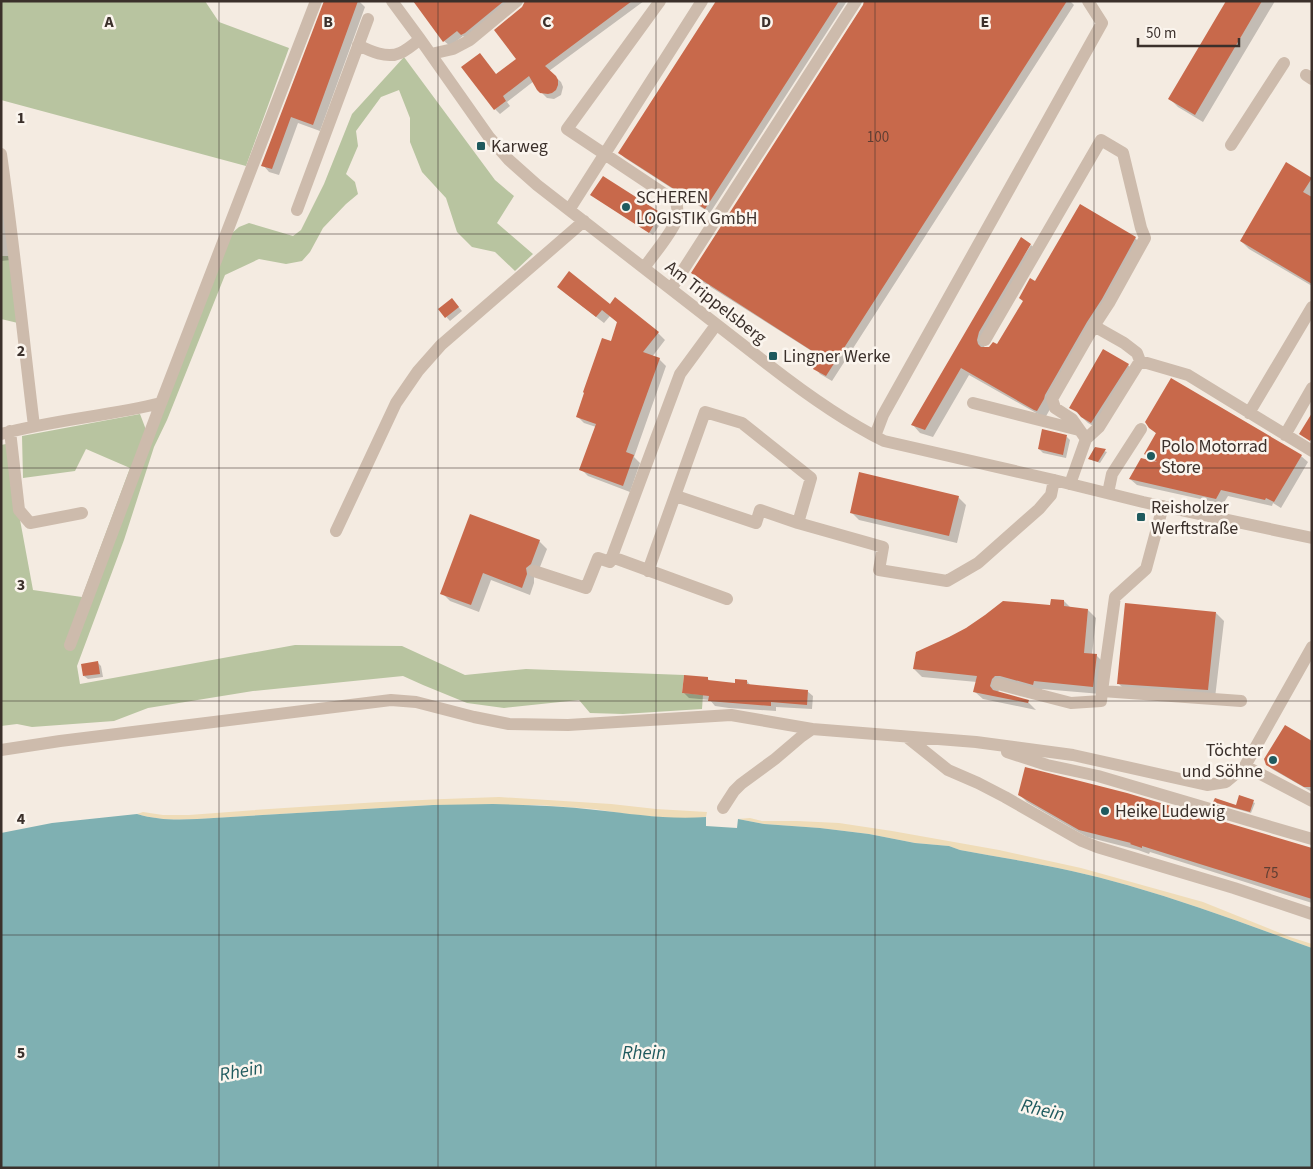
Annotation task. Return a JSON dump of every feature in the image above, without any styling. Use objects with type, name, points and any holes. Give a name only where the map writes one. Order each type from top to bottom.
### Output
[{"type":"street","points":[[70,645],[316,1]]},
{"type":"street","name":"Am Trippelsberg","points":[[392,1],[489,137],[504,155],[537,185],[716,325],[797,387],[863,430],[884,440],[1163,506],[1312,538]]},
{"type":"street","points":[[431,54],[453,48],[470,40],[517,1]]},
{"type":"street","points":[[644,268],[676,220],[675,201],[567,129],[660,1]]},
{"type":"street","points":[[569,210],[702,1]]},
{"type":"street","points":[[671,289],[856,1]]},
{"type":"street","points":[[875,436],[883,415],[1102,23],[1088,1]]},
{"type":"street","points":[[297,210],[368,19]]},
{"type":"street","points":[[358,45],[374,53],[395,54],[401,53],[420,39]]},
{"type":"street","points":[[1231,145],[1284,63]]},
{"type":"street","points":[[985,340],[1101,140],[1123,153],[1145,238],[1052,399],[1055,408],[1072,420],[1082,435],[1070,484]]},
{"type":"street","points":[[1,154],[34,426]]},
{"type":"street","points":[[336,530],[396,403],[418,371],[442,345],[584,221]]},
{"type":"street","points":[[1249,413],[1312,306]]},
{"type":"street","points":[[534,572],[586,588],[598,558],[610,562],[680,374],[716,325]]},
{"type":"street","points":[[1094,326],[1124,343],[1137,353],[1140,361]]},
{"type":"street","points":[[1140,361],[1188,375],[1312,451]]},
{"type":"street","points":[[973,403],[1082,435],[1099,427],[1140,361]]},
{"type":"street","points":[[1285,434],[1312,388]]},
{"type":"street","points":[[82,513],[30,522],[19,510],[6,432],[161,404]]},
{"type":"street","points":[[648,571],[705,412],[742,423],[811,478],[798,523]]},
{"type":"street","points":[[1108,493],[1112,474],[1141,429]]},
{"type":"street","points":[[676,496],[756,523],[760,510],[798,523],[883,547],[879,570],[947,581],[978,563],[1039,509],[1051,495],[1054,480]]},
{"type":"street","points":[[998,684],[1071,703],[1101,701],[1115,596],[1146,569],[1163,506]]},
{"type":"street","points":[[612,557],[727,599]]},
{"type":"street","points":[[1,750],[391,700],[416,702],[509,724],[568,725],[731,715],[812,730],[976,742],[1073,755],[1207,785],[1226,782],[1245,766],[1312,647]]},
{"type":"street","points":[[1102,691],[1241,701]]},
{"type":"street","points":[[723,808],[741,784],[812,730]]},
{"type":"street","points":[[908,738],[948,770],[1005,797],[1082,841],[1312,914]]},
{"type":"street","points":[[976,742],[1047,765],[1106,778],[1312,839]]},
{"type":"street","points":[[1245,766],[1312,801]]},
{"type":"green space","points":[[1,1],[205,1],[219,22],[289,48],[246,166],[1,100]]},
{"type":"green space","points":[[404,57],[495,180],[514,196],[497,223],[533,254],[515,271],[495,252],[472,247],[457,232],[446,198],[422,172],[410,142],[410,118],[399,90],[381,97],[356,131],[358,146],[346,174],[355,182],[358,194],[323,228],[310,252],[302,261],[286,264],[259,259],[225,275],[167,420],[154,447],[124,540],[77,666],[80,684],[295,645],[402,646],[465,675],[526,669],[684,675],[682,693],[703,695],[702,709],[623,714],[590,713],[579,700],[504,708],[467,703],[403,676],[253,691],[148,708],[114,721],[32,727],[17,724],[1,726],[1,445],[6,444],[33,590],[82,597],[130,468],[86,449],[75,471],[23,478],[22,436],[140,414],[151,443],[224,240],[239,227],[249,223],[293,236],[301,230],[324,184],[352,114]]},
{"type":"green space","points":[[1,256],[10,256],[18,323],[1,319]]},
{"type":"sand","points":[[499,797],[707,812],[706,817],[685,819],[539,805],[433,805],[189,819],[159,818],[137,814],[143,812],[163,815],[189,815],[344,804]]},
{"type":"sand","points":[[750,818],[762,821],[839,823],[892,831],[999,850],[1081,868],[1203,902],[1312,944],[1312,948],[1174,899],[1086,874],[960,850],[949,846],[915,843],[869,834],[764,824],[738,819]]},
{"type":"water","name":"Rhein","points":[[433,805],[532,805],[665,817],[706,817],[706,826],[737,828],[738,819],[764,824],[869,834],[915,843],[949,846],[960,850],[1106,879],[1197,907],[1312,948],[1312,1168],[1,1168],[1,833],[52,823],[137,814],[159,818],[189,819]]},
{"type":"building","points":[[324,1],[358,1],[313,125],[291,117],[272,169],[261,166]]},
{"type":"building","points":[[413,1],[504,1],[465,33],[461,35],[457,31],[443,42]]},
{"type":"building","points":[[525,1],[632,1],[545,66],[558,80],[556,90],[548,94],[540,93],[529,76],[503,96],[506,101],[494,110],[461,67],[480,53],[496,74],[516,59],[494,30],[522,7]]},
{"type":"building","points":[[716,1],[839,1],[705,209],[618,153]]},
{"type":"building","points":[[864,1],[1067,1],[826,376],[813,369],[820,356],[691,273]]},
{"type":"building","points":[[1226,1],[1262,1],[1195,115],[1168,99]]},
{"type":"building","points":[[1286,162],[1312,178],[1303,192],[1312,197],[1312,284],[1240,241]]},
{"type":"building","points":[[603,176],[661,213],[649,233],[590,195]]},
{"type":"building","points":[[1080,204],[1136,237],[1037,411],[961,368],[925,430],[911,425],[1021,237],[1031,244],[979,332],[977,340],[981,347],[989,347],[993,342],[997,344],[1023,301],[1019,298],[1030,278],[1035,281]]},
{"type":"building","points":[[569,271],[610,304],[615,297],[659,332],[643,352],[660,358],[626,452],[634,455],[623,486],[579,470],[596,424],[576,417],[602,338],[611,341],[617,322],[602,310],[596,317],[557,287]]},
{"type":"building","points":[[452,298],[459,307],[445,318],[438,309]]},
{"type":"building","points":[[1103,349],[1129,364],[1091,423],[1069,408]]},
{"type":"building","points":[[1171,378],[1302,455],[1274,502],[1266,498],[1265,500],[1221,490],[1216,499],[1129,479],[1141,458],[1157,462],[1144,454],[1156,433],[1145,422]]},
{"type":"building","points":[[1312,413],[1312,438],[1310,441],[1299,434]]},
{"type":"building","points":[[1042,429],[1067,435],[1063,455],[1038,449]]},
{"type":"building","points":[[1095,447],[1106,449],[1098,462],[1088,459]]},
{"type":"building","points":[[859,472],[959,496],[949,536],[850,513]]},
{"type":"building","points":[[470,514],[540,540],[531,564],[526,568],[527,574],[522,588],[483,573],[471,605],[440,594]]},
{"type":"building","points":[[1051,599],[1064,600],[1064,606],[1088,609],[1084,653],[1097,654],[1093,687],[1034,681],[1033,685],[1000,676],[995,676],[992,679],[990,686],[993,690],[1029,700],[1028,703],[973,692],[977,676],[913,669],[916,652],[966,628],[1003,601],[1050,605]]},
{"type":"building","points":[[1125,603],[1216,612],[1208,690],[1117,684]]},
{"type":"building","points":[[98,661],[100,674],[83,676],[81,664]]},
{"type":"building","points":[[684,675],[708,677],[708,680],[735,683],[735,679],[747,680],[747,684],[808,690],[807,705],[771,702],[771,706],[708,701],[709,696],[682,693]]},
{"type":"building","points":[[1285,725],[1312,741],[1312,787],[1304,787],[1266,765],[1264,759]]},
{"type":"building","points":[[1025,767],[1127,793],[1312,848],[1312,899],[1142,846],[1142,848],[1131,843],[1079,830],[1018,795]]},
{"type":"building","points":[[1239,795],[1254,800],[1250,812],[1213,802],[1215,798],[1236,805]]},
{"type":"place","name":"Karweg","points":[[481,146]]},
{"type":"place","name":"SCHEREN LOGISTIK GmbH","points":[[626,207]]},
{"type":"place","name":"Lingner Werke","points":[[773,356]]},
{"type":"place","name":"Polo Motorrad Store","points":[[1151,456]]},
{"type":"place","name":"Reisholzer Werftstraße","points":[[1141,517]]},
{"type":"place","name":"Töchter und Söhne","points":[[1273,760]]},
{"type":"place","name":"Heike Ludewig","points":[[1105,811]]}]
